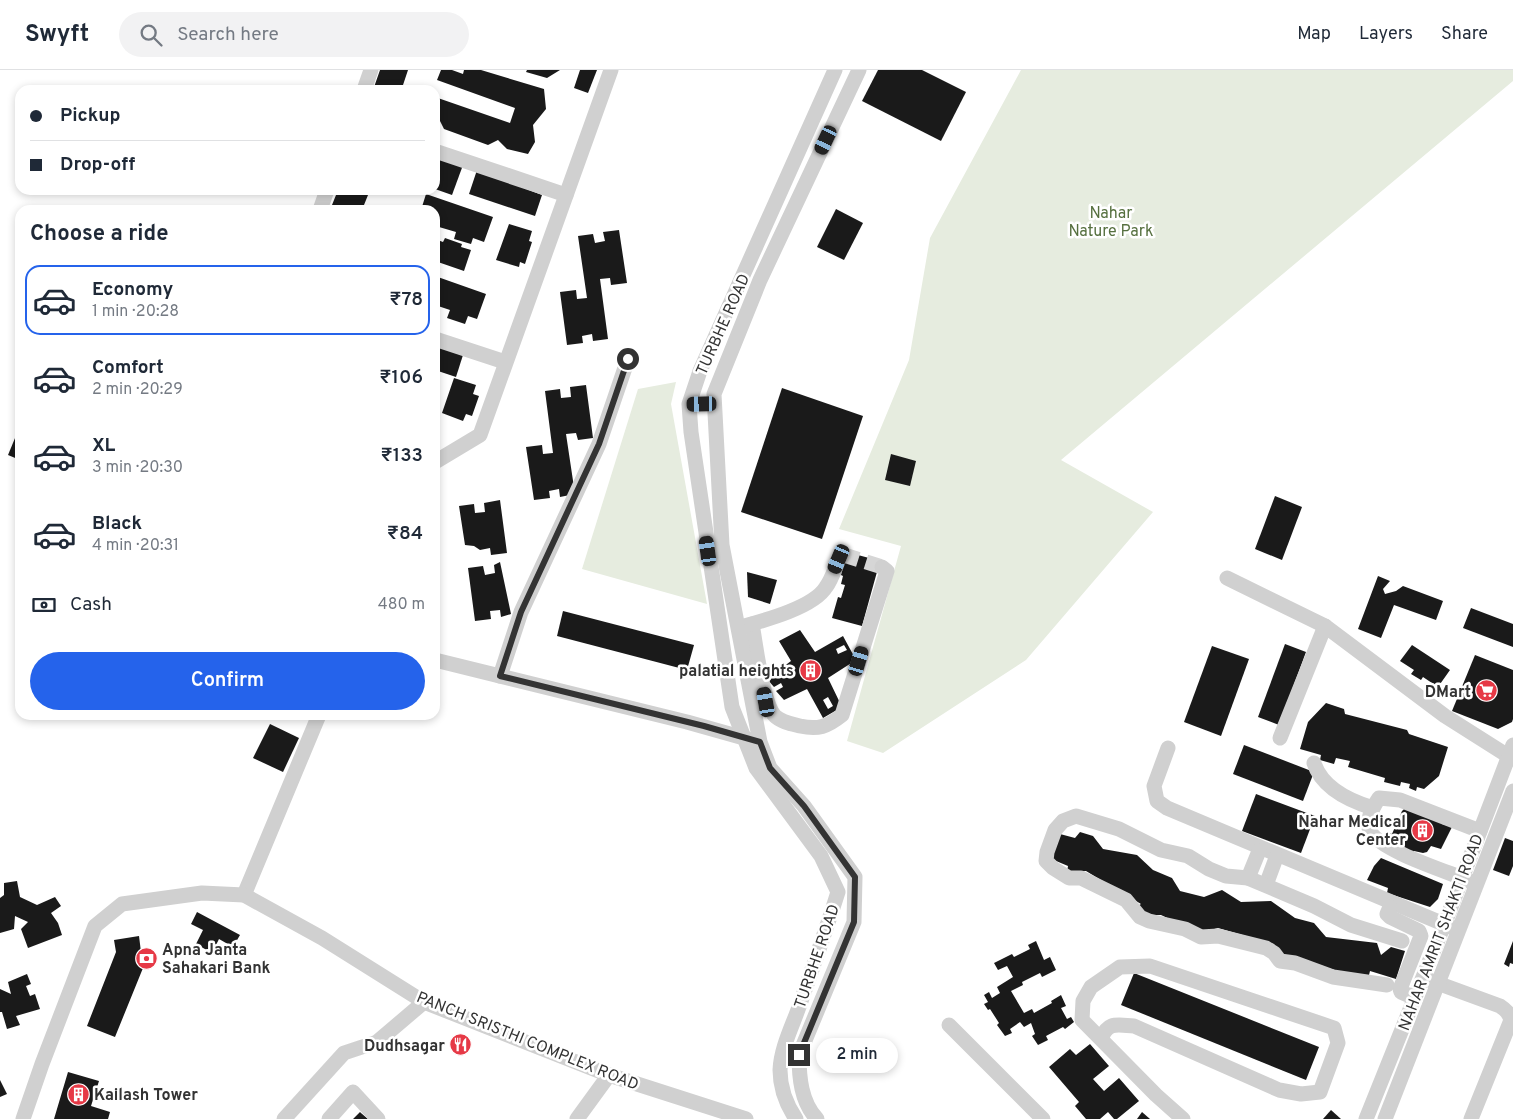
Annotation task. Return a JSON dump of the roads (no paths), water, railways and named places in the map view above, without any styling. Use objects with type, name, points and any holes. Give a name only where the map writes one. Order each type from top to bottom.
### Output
[{"type":"street","points":[[366,85],[371,70]]},
{"type":"street","points":[[440,459],[480,435],[611,70]]},
{"type":"street","name":"TURBHE ROAD","points":[[796,1119],[786,1105],[782,1091],[780,1070],[784,1050],[838,892],[821,856],[756,768],[732,707],[720,630],[715,548],[691,432],[689,404],[700,371],[835,70]]},
{"type":"street","points":[[815,1117],[806,1101],[799,1078],[799,1055],[854,922],[855,877],[804,806],[770,768],[760,742],[737,627],[715,548],[714,394],[760,280],[859,70]]},
{"type":"street","points":[[440,153],[566,195]]},
{"type":"street","points":[[440,341],[505,362]]},
{"type":"street","points":[[500,676],[521,612],[599,444],[628,359]]},
{"type":"street","points":[[689,404],[714,404]]},
{"type":"street","points":[[720,630],[752,624],[805,605],[816,598],[827,586],[839,559],[844,555]]},
{"type":"street","points":[[752,624],[766,702],[775,716],[785,722],[812,729],[826,725],[842,715],[887,570],[882,567]]},
{"type":"street","points":[[1227,578],[1325,626],[1445,716],[1511,753]]},
{"type":"street","points":[[1280,738],[1325,626]]},
{"type":"street","points":[[440,661],[704,726],[760,742]]},
{"type":"street","points":[[244,895],[317,720]]},
{"type":"street","points":[[1168,748],[1154,786],[1157,801],[1167,808],[1450,930]]},
{"type":"street","name":"NAHAR AMRIT SHAKTI ROAD","points":[[1469,880],[1480,831],[1511,753]]},
{"type":"street","points":[[1314,763],[1316,770],[1327,784],[1346,796],[1373,808]]},
{"type":"street","name":"NAHAR AMRIT SHAKTI ROAD","points":[[1385,1119],[1430,980],[1469,880],[1513,791]]},
{"type":"street","points":[[1469,880],[1390,849],[1370,831],[1369,821],[1378,798],[1400,800],[1480,831]]},
{"type":"street","points":[[1159,808],[1390,907],[1450,930]]},
{"type":"street","points":[[1387,985],[1323,975],[1295,963],[1280,961],[1274,953],[1266,948],[1218,936],[1200,936],[1185,928],[1149,921],[1140,917],[1126,900],[1081,878],[1070,878],[1053,868],[1046,861],[1047,852],[1055,830],[1063,821],[1076,816],[1119,829],[1161,850],[1188,856],[1209,869],[1226,876],[1248,878],[1314,906],[1351,925],[1402,941]]},
{"type":"street","points":[[1248,878],[1259,851]]},
{"type":"street","points":[[1266,885],[1276,858]]},
{"type":"street","name":"PANCH SRISTHI COMPLEX ROAD","points":[[24,1119],[42,1064],[95,926],[122,904],[202,893],[244,895],[322,938],[424,1002],[609,1075],[746,1119]]},
{"type":"street","points":[[1390,907],[1388,914],[1390,917],[1419,930],[1421,936],[1400,989],[1401,992],[1415,998]]},
{"type":"street","points":[[832,910],[854,912]]},
{"type":"street","points":[[1101,1039],[1105,1030],[1113,1025],[1134,1026],[1279,1090],[1301,1094],[1320,1092],[1338,1043],[1334,1028],[1150,966],[1120,967],[1091,987],[1083,1001],[1082,1020],[1156,1095],[1182,1119]]},
{"type":"street","points":[[1430,980],[1500,1006],[1508,1011],[1511,1020],[1471,1119]]},
{"type":"street","name":"NAHAR AMRIT SHAKTI ROAD","points":[[1366,1119],[1415,998],[1430,980]]},
{"type":"street","points":[[284,1119],[344,1053],[377,1042],[424,1002]]},
{"type":"street","points":[[949,1025],[1043,1119]]},
{"type":"street","points":[[577,1119],[609,1075]]},
{"type":"street","points":[[328,1119],[353,1092],[378,1119]]},
{"type":"tunnel","points":[[844,555],[882,567]]},
{"type":"place","name":"palatial heights","points":[[810,670]]},
{"type":"place","name":"DMart","points":[[1487,691]]},
{"type":"place","name":"Nahar Medical Center","points":[[1422,830]]},
{"type":"place","name":"Apna Janta Sahakari Bank","points":[[146,958]]},
{"type":"place","name":"Dudhsagar","points":[[461,1045]]},
{"type":"place","name":"Kailash Tower","points":[[78,1094]]},
{"type":"park label","name":"Nahar Nature Park","points":[[1111,221]]}]
